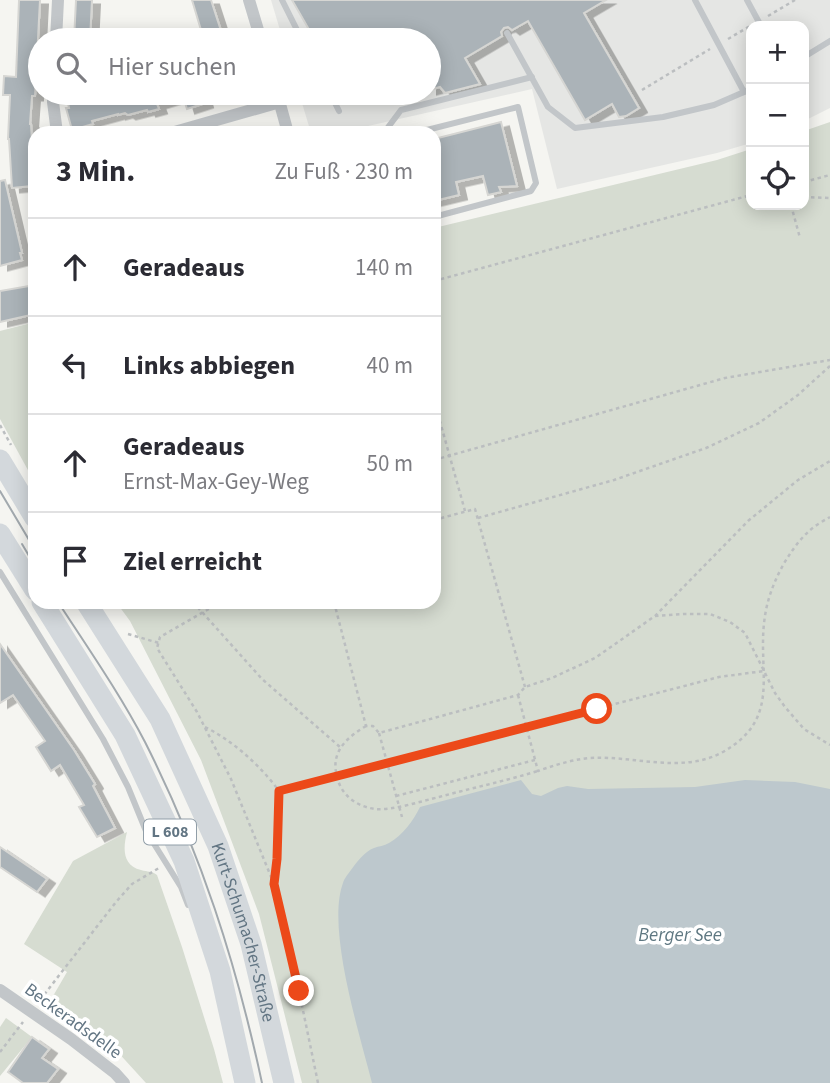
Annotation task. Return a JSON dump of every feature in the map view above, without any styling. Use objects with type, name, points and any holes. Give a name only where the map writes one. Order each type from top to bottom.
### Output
[{"type":"main road","points":[[0,460],[28,506]]},
{"type":"main road","points":[[0,534],[28,579]]},
{"type":"main road","name":"Kurt-Schumacher-Straße","points":[[46,609],[125,735],[184,861],[220,971],[246,1083]]},
{"type":"main road","name":"Kurt-Schumacher-Straße","points":[[90,609],[160,719],[218,846],[251,944],[284,1083]]},
{"type":"street","points":[[57,28],[58,0]]},
{"type":"street","points":[[249,0],[257,28]]},
{"type":"street","points":[[53,105],[56,126]]},
{"type":"street","points":[[192,126],[255,105]]},
{"type":"street","points":[[281,105],[286,126]]},
{"type":"street","name":"Beckeradsdelle","points":[[0,990],[115,1073],[124,1083]]},
{"type":"lane","points":[[282,0],[296,28]]},
{"type":"lane","points":[[507,33],[548,107],[575,128],[663,117],[714,105],[744,92],[695,0]]},
{"type":"lane","points":[[747,0],[758,21]]},
{"type":"lane","points":[[809,54],[830,41]]},
{"type":"lane","points":[[441,100],[532,78]]},
{"type":"lane","points":[[336,105],[339,111]]},
{"type":"lane","points":[[389,126],[401,110],[421,105]]},
{"type":"lane","points":[[441,126],[518,107],[536,183],[531,191],[441,215]]},
{"type":"lane","points":[[0,572],[97,728],[128,787],[146,831],[181,887],[189,908]]},
{"type":"lane","name":"Kurt-Schumacher-Straße","points":[[202,940],[220,971]]},
{"type":"path","points":[[809,180],[830,175]]},
{"type":"path","points":[[441,279],[746,196]]},
{"type":"path","points":[[809,197],[830,198]]},
{"type":"path","points":[[792,210],[800,238]]},
{"type":"path","points":[[441,458],[725,378],[830,360]]},
{"type":"path","points":[[478,518],[614,480],[706,449],[759,423],[798,395],[830,366]]},
{"type":"path","points":[[441,424],[465,511]]},
{"type":"path","points":[[379,733],[518,695],[525,687],[595,658],[655,616],[748,521],[798,480],[830,461]]},
{"type":"path","points":[[441,518],[475,509],[525,687]]},
{"type":"path","points":[[402,817],[399,806],[387,764],[379,733],[373,726],[366,726],[350,736],[340,747],[335,765],[340,789],[354,803],[377,809],[399,806],[560,763],[591,758],[665,764],[695,761],[719,754],[740,741],[754,725],[762,710],[765,613],[781,567],[809,531],[830,517]]},
{"type":"path","points":[[199,609],[262,679],[340,747]]},
{"type":"path","points":[[209,609],[160,637],[157,648],[205,727],[231,779],[274,884],[318,1083]]},
{"type":"path","points":[[336,609],[366,726]]},
{"type":"path","points":[[655,616],[710,614],[730,622],[745,633],[785,707],[804,729],[830,745]]},
{"type":"path","points":[[120,632],[159,643]]},
{"type":"path","points":[[279,791],[719,677],[764,671]]},
{"type":"path","points":[[518,695],[538,771]]},
{"type":"path","points":[[205,727],[222,736],[249,758],[279,791],[274,884]]},
{"type":"path","points":[[396,796],[535,760]]},
{"type":"path","points":[[0,1052],[116,902],[132,884],[167,864]]},
{"type":"shaded area","points":[[271,0],[830,0],[830,108],[809,118],[809,21],[746,21],[746,144],[717,153],[557,189],[532,89],[368,126],[309,126],[303,105],[441,105],[441,28],[279,28]]},
{"type":"shaded area","points":[[830,122],[830,1083],[302,1083],[259,914],[201,760],[130,621],[121,609],[441,609],[441,226],[717,160],[746,151],[746,210],[809,210],[809,129]]},
{"type":"shaded area","points":[[28,324],[28,470],[0,419],[0,331]]},
{"type":"shaded area","points":[[127,832],[127,860],[135,868],[157,875],[223,1083],[146,1083],[115,1049],[49,1003],[67,972],[24,944],[73,861]]},
{"type":"shaded area","points":[[6,1018],[32,1037],[0,1076],[0,1027]]},
{"type":"water","name":"Berger See","points":[[521,780],[532,794],[541,796],[567,786],[588,789],[695,787],[745,780],[795,782],[830,789],[830,1083],[372,1083],[353,1011],[342,954],[339,903],[344,880],[367,852],[399,836],[420,807]]},
{"type":"building","points":[[19,0],[40,0],[39,28],[28,28],[28,105],[31,105],[31,126],[28,126],[28,186],[12,188],[8,139],[10,95],[3,95],[4,76],[16,77]]},
{"type":"building","points":[[76,0],[92,0],[91,28],[75,28]]},
{"type":"building","points":[[192,0],[211,0],[220,28],[200,28]]},
{"type":"building","points":[[292,0],[606,0],[584,13],[639,108],[619,117],[612,104],[585,120],[528,21],[512,30],[504,28],[502,36],[465,58],[480,84],[445,93],[441,88],[441,28],[308,28]]},
{"type":"building","points":[[68,105],[157,105],[159,109],[128,115],[118,114],[92,121],[93,124],[86,126],[71,126],[66,108],[69,108]]},
{"type":"building","points":[[501,122],[517,186],[499,187],[501,192],[488,195],[483,176],[456,182],[459,195],[441,199],[441,137]]},
{"type":"building","points":[[5,180],[22,260],[0,266],[0,181]]},
{"type":"building","points":[[28,286],[28,316],[0,322],[0,291]]},
{"type":"building","points":[[0,644],[74,750],[95,784],[93,786],[115,828],[97,837],[79,807],[84,805],[60,765],[51,771],[36,747],[45,741],[13,695],[0,703]]},
{"type":"building","points":[[0,847],[47,879],[37,892],[0,867]]},
{"type":"building","points":[[32,1037],[49,1049],[42,1058],[58,1069],[47,1083],[23,1083],[8,1072]]},
{"type":"tram line","points":[[0,491],[28,538]]},
{"type":"tram line","points":[[22,544],[28,554]]},
{"type":"tram line","points":[[63,609],[135,724],[183,825],[228,951],[262,1083]]},
{"type":"route","points":[[299,991],[274,884],[279,791],[597,709]]}]
